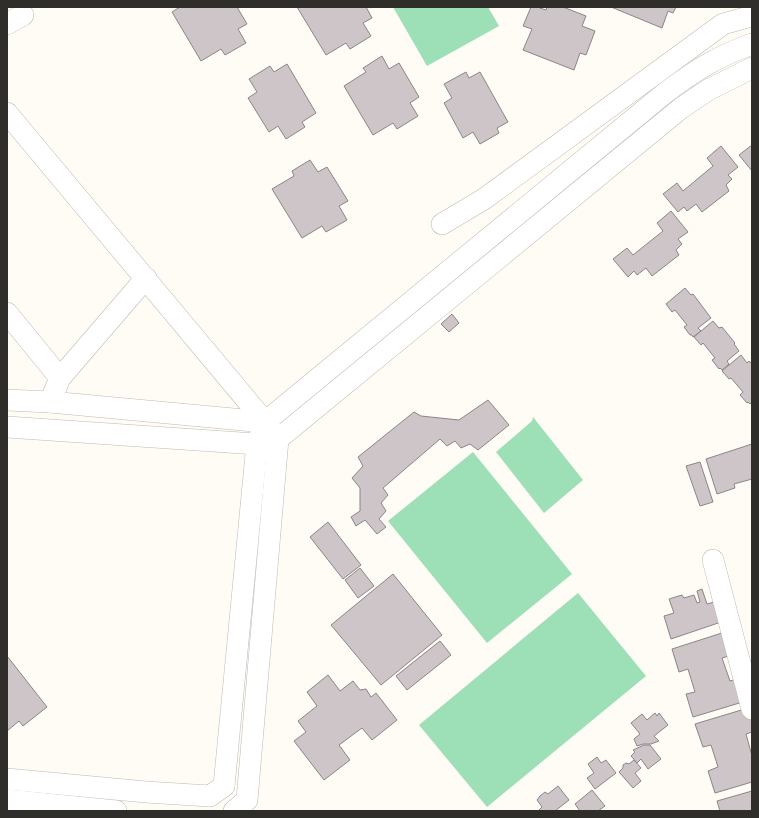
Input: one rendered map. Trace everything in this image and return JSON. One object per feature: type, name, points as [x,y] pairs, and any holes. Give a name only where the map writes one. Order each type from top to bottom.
[{"type":"street","points":[[442,224],[484,199],[723,24],[752,16]]},
{"type":"street","points":[[218,798],[257,444],[266,422],[665,93],[694,72],[711,62],[752,44]]},
{"type":"street","points":[[7,427],[257,444],[278,440],[680,109],[708,90],[752,68]]},
{"type":"street","points":[[7,113],[266,422],[278,440],[245,807],[218,798],[7,779]]},
{"type":"street","points":[[50,402],[60,378],[146,278]]},
{"type":"street","points":[[7,313],[60,378]]},
{"type":"street","points":[[7,400],[50,402],[266,422]]},
{"type":"street","points":[[713,560],[752,709]]},
{"type":"street","points":[[7,800],[116,811]]},
{"type":"green space","points":[[393,7],[488,7],[499,26],[427,66]]},
{"type":"green space","points":[[533,417],[583,480],[544,513],[496,452],[532,421]]},
{"type":"green space","points":[[473,452],[572,574],[487,643],[388,521]]},
{"type":"green space","points":[[578,593],[646,676],[487,807],[419,725]]},
{"type":"building","points":[[180,7],[237,7],[247,24],[238,29],[246,43],[225,55],[221,49],[201,61],[172,12]]},
{"type":"building","points":[[297,7],[366,7],[372,18],[363,23],[371,36],[350,49],[346,43],[326,55]]},
{"type":"building","points":[[531,7],[546,10],[547,7],[563,7],[586,16],[582,26],[595,31],[586,55],[580,53],[574,70],[523,50],[532,29],[523,26]]},
{"type":"building","points":[[611,7],[676,7],[673,13],[668,11],[662,28]]},
{"type":"building","points":[[382,56],[389,69],[399,63],[419,97],[410,103],[418,116],[397,129],[393,123],[373,135],[344,86],[366,72],[363,68]]},
{"type":"building","points":[[287,64],[316,113],[302,122],[305,127],[286,139],[278,126],[269,132],[248,98],[257,92],[249,79],[270,66],[274,72]]},
{"type":"building","points":[[466,72],[469,78],[480,72],[508,122],[497,128],[499,133],[480,144],[473,132],[463,138],[444,103],[452,98],[444,84]]},
{"type":"building","points":[[752,145],[752,171],[739,155]]},
{"type":"building","points":[[721,146],[738,167],[728,175],[732,179],[726,185],[729,191],[702,212],[696,204],[687,211],[684,207],[678,212],[663,194],[677,183],[683,191],[713,166],[707,158]]},
{"type":"building","points":[[310,160],[318,172],[327,167],[348,201],[339,206],[347,220],[326,232],[322,226],[302,238],[272,189],[294,176],[292,171]]},
{"type":"building","points":[[671,211],[688,232],[678,239],[682,244],[676,250],[679,255],[652,276],[646,268],[637,275],[634,271],[628,277],[613,259],[627,248],[633,255],[663,231],[657,223]]},
{"type":"building","points":[[685,288],[691,295],[693,294],[711,318],[698,328],[701,331],[693,337],[684,327],[687,325],[675,310],[672,312],[666,304]]},
{"type":"building","points":[[452,314],[459,323],[449,332],[441,324]]},
{"type":"building","points":[[713,321],[719,328],[722,327],[735,343],[734,344],[739,351],[727,361],[729,364],[722,370],[720,368],[719,369],[712,360],[715,358],[703,343],[701,345],[694,337]]},
{"type":"building","points":[[741,355],[747,363],[749,361],[752,364],[752,402],[750,404],[748,402],[747,403],[740,395],[743,392],[731,378],[729,379],[722,371]]},
{"type":"building","points":[[488,400],[509,425],[478,450],[470,444],[461,448],[455,441],[447,446],[440,439],[383,488],[388,495],[381,503],[386,511],[379,519],[386,527],[377,534],[365,520],[356,526],[351,517],[360,511],[360,488],[352,478],[363,466],[358,457],[414,412],[421,416],[459,420]]},
{"type":"building","points":[[752,444],[752,479],[734,484],[735,488],[717,494],[706,459]]},
{"type":"building","points":[[700,462],[713,502],[700,506],[686,466]]},
{"type":"building","points":[[328,522],[361,565],[343,579],[310,537]]},
{"type":"building","points":[[360,568],[374,586],[358,598],[345,580]]},
{"type":"building","points":[[393,574],[442,635],[381,685],[331,625]]},
{"type":"building","points":[[702,589],[707,604],[718,601],[724,621],[671,639],[664,616],[674,613],[669,599],[682,595],[684,598],[694,595],[697,603],[700,602],[697,591]]},
{"type":"building","points":[[725,632],[732,655],[722,658],[730,681],[739,678],[746,701],[693,717],[686,694],[695,692],[688,669],[679,672],[672,649]]},
{"type":"building","points":[[440,641],[451,655],[407,690],[396,676]]},
{"type":"building","points":[[7,656],[47,707],[23,726],[19,721],[7,731]]},
{"type":"building","points":[[328,675],[340,691],[353,681],[360,690],[366,689],[371,697],[376,693],[397,720],[372,740],[362,728],[339,745],[350,760],[324,780],[294,741],[306,732],[298,721],[317,706],[307,692]]},
{"type":"building","points":[[748,708],[752,721],[752,732],[746,734],[752,756],[752,782],[715,793],[708,771],[718,767],[711,745],[703,747],[695,724]]},
{"type":"building","points":[[655,713],[657,716],[659,713],[668,725],[654,736],[659,741],[637,746],[634,739],[640,734],[631,723],[642,714],[647,720]]},
{"type":"building","points":[[644,745],[650,745],[661,759],[648,769],[641,759],[637,763],[631,756],[635,752],[633,750]]},
{"type":"building","points":[[597,757],[601,763],[606,760],[616,773],[595,789],[587,778],[594,773],[588,764]]},
{"type":"building","points":[[634,760],[641,768],[635,773],[641,781],[633,788],[619,772],[623,768],[623,765],[626,763],[629,764]]},
{"type":"building","points":[[558,786],[569,800],[555,811],[540,811],[539,810],[542,807],[537,800],[545,792],[548,794]]},
{"type":"building","points":[[592,790],[605,806],[598,811],[580,811],[575,804]]},
{"type":"building","points":[[752,791],[752,811],[720,811],[717,801]]}]
